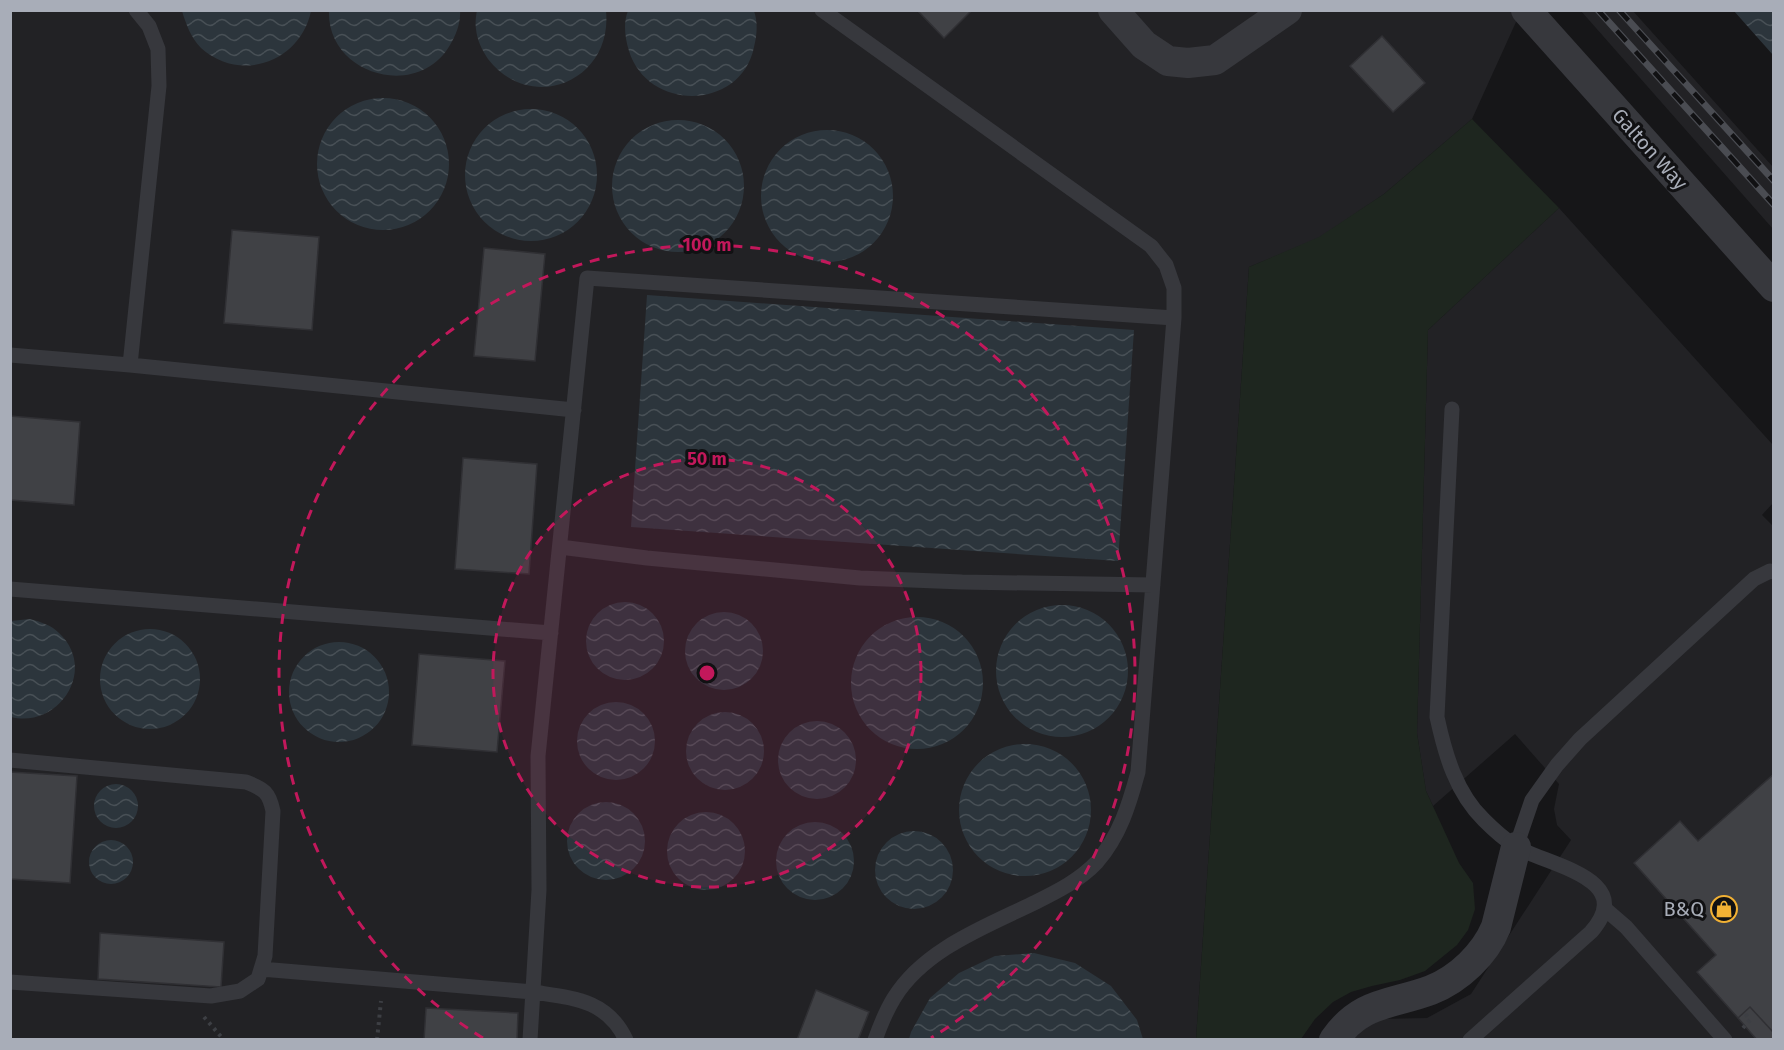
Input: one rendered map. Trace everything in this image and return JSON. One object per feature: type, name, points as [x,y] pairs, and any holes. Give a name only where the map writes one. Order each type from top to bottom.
[{"type":"street","points":[[1113,10],[1144,45],[1168,60],[1188,63],[1215,60],[1287,10]]},
{"type":"street","name":"Galton Way","points":[[1526,10],[1773,287]]},
{"type":"street","points":[[1334,1040],[1361,1012],[1378,1004],[1432,990],[1447,982],[1474,960],[1497,927],[1516,847]]},
{"type":"lane","points":[[130,365],[159,86],[158,49],[149,26],[136,10]]},
{"type":"lane","points":[[822,10],[1151,246],[1166,265],[1174,288],[1174,318],[1138,772],[1129,808],[1115,838],[1095,863],[1068,886],[944,949],[918,969],[895,997],[875,1040]]},
{"type":"lane","points":[[530,1040],[539,890],[538,756],[587,278],[1174,318]]},
{"type":"lane","points":[[10,355],[573,410]]},
{"type":"lane","points":[[1452,410],[1437,717],[1443,745],[1458,786],[1482,819],[1516,847],[1587,877],[1600,893],[1604,908],[1601,918],[1591,932],[1470,1040]]},
{"type":"lane","points":[[560,547],[647,558],[860,578],[1153,585]]},
{"type":"lane","points":[[1516,847],[1532,800],[1557,765],[1580,739],[1754,579],[1773,572]]},
{"type":"lane","points":[[10,589],[551,633]]},
{"type":"lane","points":[[10,760],[246,782],[260,788],[270,797],[273,812],[265,956],[258,979],[240,991],[211,996],[10,982]]},
{"type":"lane","points":[[1604,908],[1626,927],[1725,1040]]},
{"type":"lane","points":[[261,969],[533,992],[574,998],[598,1007],[620,1028],[626,1040]]},
{"type":"path","points":[[377,1040],[383,979]]},
{"type":"shaded area","points":[[10,11],[1521,11],[1472,119],[1384,194],[1319,238],[1249,267],[1196,1039],[11,1039]]},
{"type":"shaded area","points":[[1581,11],[1633,11],[1773,167],[1773,229]]},
{"type":"shaded area","points":[[1472,119],[1559,208],[1428,330],[1417,733],[1426,791],[1459,863],[1473,883],[1475,909],[1468,930],[1457,945],[1425,971],[1400,980],[1351,992],[1333,1002],[1315,1019],[1301,1039],[1196,1039],[1249,267],[1319,237],[1384,194]]},
{"type":"shaded area","points":[[1559,208],[1773,445],[1773,503],[1762,515],[1774,527],[1773,1039],[1351,1040],[1377,1019],[1427,1018],[1471,994],[1571,840],[1557,825],[1554,809],[1559,784],[1515,734],[1433,806],[1426,791],[1417,733],[1428,330]]},
{"type":"water","points":[[182,10],[311,11],[305,28],[295,43],[282,54],[267,62],[251,65],[234,64],[217,59],[201,48],[187,26]]},
{"type":"water","points":[[329,10],[460,10],[460,15],[458,29],[450,45],[435,62],[417,72],[397,76],[376,73],[358,64],[342,51],[332,32]]},
{"type":"water","points":[[477,10],[606,11],[605,35],[597,56],[583,72],[566,82],[546,87],[526,85],[506,76],[488,59],[480,45],[477,33]]},
{"type":"water","points":[[628,11],[754,11],[757,24],[756,38],[746,68],[732,83],[714,92],[694,96],[673,93],[655,85],[639,71],[626,41],[625,20]]},
{"type":"water","points":[[1734,11],[1773,11],[1773,55]]},
{"type":"water","points":[[383,98],[408,103],[420,109],[438,127],[444,139],[449,164],[444,189],[438,201],[420,219],[408,225],[383,230],[358,225],[346,219],[328,201],[322,189],[317,164],[322,139],[328,127],[346,109],[358,103]]},
{"type":"water","points":[[531,109],[556,114],[568,120],[586,138],[592,150],[597,175],[592,200],[586,212],[568,230],[556,236],[531,241],[506,236],[494,230],[476,212],[470,200],[465,175],[470,150],[476,138],[494,120],[506,114]]},
{"type":"water","points":[[678,120],[703,125],[724,140],[739,161],[744,186],[739,211],[724,232],[703,247],[678,252],[653,247],[632,232],[617,211],[612,186],[617,161],[632,140],[653,125]]},
{"type":"water","points":[[827,130],[852,135],[864,141],[882,159],[888,171],[893,196],[888,221],[882,233],[864,251],[852,257],[827,262],[802,257],[790,251],[772,233],[766,221],[761,196],[766,171],[772,159],[790,141],[802,135]]},
{"type":"water","points":[[647,295],[1134,330],[1118,561],[631,527]]},
{"type":"water","points":[[625,602],[640,605],[653,613],[661,626],[664,641],[661,656],[653,669],[640,677],[625,680],[610,677],[597,669],[589,656],[586,641],[589,626],[597,613],[610,605]]},
{"type":"water","points":[[1062,605],[1087,610],[1099,616],[1117,634],[1123,646],[1128,671],[1123,696],[1117,708],[1099,726],[1087,732],[1062,737],[1037,732],[1025,726],[1007,708],[1001,696],[996,671],[1001,646],[1007,634],[1025,616],[1037,610]]},
{"type":"water","points":[[724,612],[739,615],[752,623],[760,636],[763,651],[760,666],[752,679],[739,687],[724,690],[709,687],[696,679],[688,666],[685,651],[688,636],[696,623],[709,615]]},
{"type":"water","points":[[917,617],[942,622],[954,628],[972,646],[978,658],[983,683],[978,708],[972,720],[954,738],[942,744],[917,749],[892,744],[880,738],[862,720],[856,708],[851,683],[856,658],[862,646],[880,628],[892,622]]},
{"type":"water","points":[[30,619],[53,628],[70,647],[75,663],[74,679],[68,693],[58,705],[44,714],[28,718],[11,717],[11,621]]},
{"type":"water","points":[[150,629],[169,633],[185,644],[196,660],[200,679],[196,698],[185,714],[169,725],[150,729],[131,725],[115,714],[104,698],[100,679],[104,660],[115,644],[131,633]]},
{"type":"water","points":[[339,642],[358,646],[374,657],[385,673],[389,692],[385,711],[374,727],[358,738],[339,742],[320,738],[304,727],[293,711],[289,692],[293,673],[304,657],[320,646]]},
{"type":"water","points":[[616,702],[631,705],[644,713],[652,726],[655,741],[652,756],[644,769],[631,777],[616,780],[601,777],[588,769],[580,756],[577,741],[580,726],[588,713],[601,705]]},
{"type":"water","points":[[725,712],[740,715],[753,723],[761,736],[764,751],[761,766],[753,779],[740,787],[725,790],[710,787],[697,779],[689,766],[686,751],[689,736],[697,723],[710,715]]},
{"type":"water","points":[[817,721],[832,724],[845,732],[853,745],[856,760],[853,775],[845,788],[832,796],[817,799],[802,796],[789,788],[781,775],[778,760],[781,745],[789,732],[802,724]]},
{"type":"water","points":[[1025,744],[1050,749],[1062,755],[1080,773],[1086,785],[1091,810],[1086,835],[1080,847],[1062,865],[1050,871],[1025,876],[1000,871],[988,865],[970,847],[964,835],[959,810],[964,785],[970,773],[988,755],[1000,749]]},
{"type":"water","points":[[116,784],[125,785],[132,790],[137,797],[137,815],[132,822],[125,827],[116,828],[107,827],[100,822],[95,815],[94,806],[95,797],[100,790],[107,785]]},
{"type":"water","points":[[606,802],[621,805],[634,813],[642,826],[645,841],[642,856],[634,869],[621,877],[606,880],[591,877],[578,869],[570,856],[567,841],[570,826],[578,813],[591,805]]},
{"type":"water","points":[[706,812],[721,815],[734,823],[742,836],[745,851],[742,866],[734,879],[721,887],[706,890],[691,887],[678,879],[670,866],[667,851],[670,836],[678,823],[691,815]]},
{"type":"water","points":[[815,822],[830,825],[843,833],[851,846],[854,861],[851,876],[843,889],[830,897],[815,900],[800,897],[787,889],[779,876],[776,861],[779,846],[787,833],[800,825]]},
{"type":"water","points":[[914,831],[929,834],[942,842],[950,855],[953,870],[950,885],[942,898],[929,906],[914,909],[899,906],[886,898],[878,885],[875,870],[878,855],[886,842],[899,834]]},
{"type":"water","points":[[111,840],[120,841],[127,846],[132,853],[132,871],[127,878],[120,883],[111,884],[102,883],[95,878],[90,871],[89,862],[90,853],[95,846],[102,841]]},
{"type":"water","points":[[1034,953],[1075,963],[1111,986],[1137,1020],[1143,1039],[909,1039],[930,998],[959,973],[995,956]]},
{"type":"building","points":[[917,10],[972,10],[944,38]]},
{"type":"building","points":[[1382,36],[1425,83],[1393,112],[1350,66]]},
{"type":"building","points":[[232,230],[319,237],[312,330],[224,323]]},
{"type":"building","points":[[484,248],[545,254],[535,361],[474,356]]},
{"type":"building","points":[[10,416],[80,422],[74,505],[10,500]]},
{"type":"building","points":[[463,458],[537,464],[529,574],[455,569]]},
{"type":"building","points":[[419,654],[505,661],[497,752],[412,745]]},
{"type":"building","points":[[10,772],[77,776],[70,883],[10,879]]},
{"type":"building","name":"B&Q","points":[[1774,774],[1774,1033],[1750,1007],[1738,1018],[1697,972],[1716,955],[1634,863],[1680,821],[1698,841]]},
{"type":"building","points":[[100,933],[224,942],[221,987],[98,979]]},
{"type":"building","points":[[816,990],[869,1012],[858,1040],[797,1040]]},
{"type":"building","points":[[1750,1007],[1774,1033],[1774,1040],[1757,1040],[1738,1018]]},
{"type":"building","points":[[426,1008],[518,1013],[517,1040],[424,1040]]},
{"type":"railway","points":[[1598,10],[1774,205]]},
{"type":"railway","points":[[1619,10],[1774,181]]},
{"type":"place","name":"B&Q","points":[[1724,909]]}]
